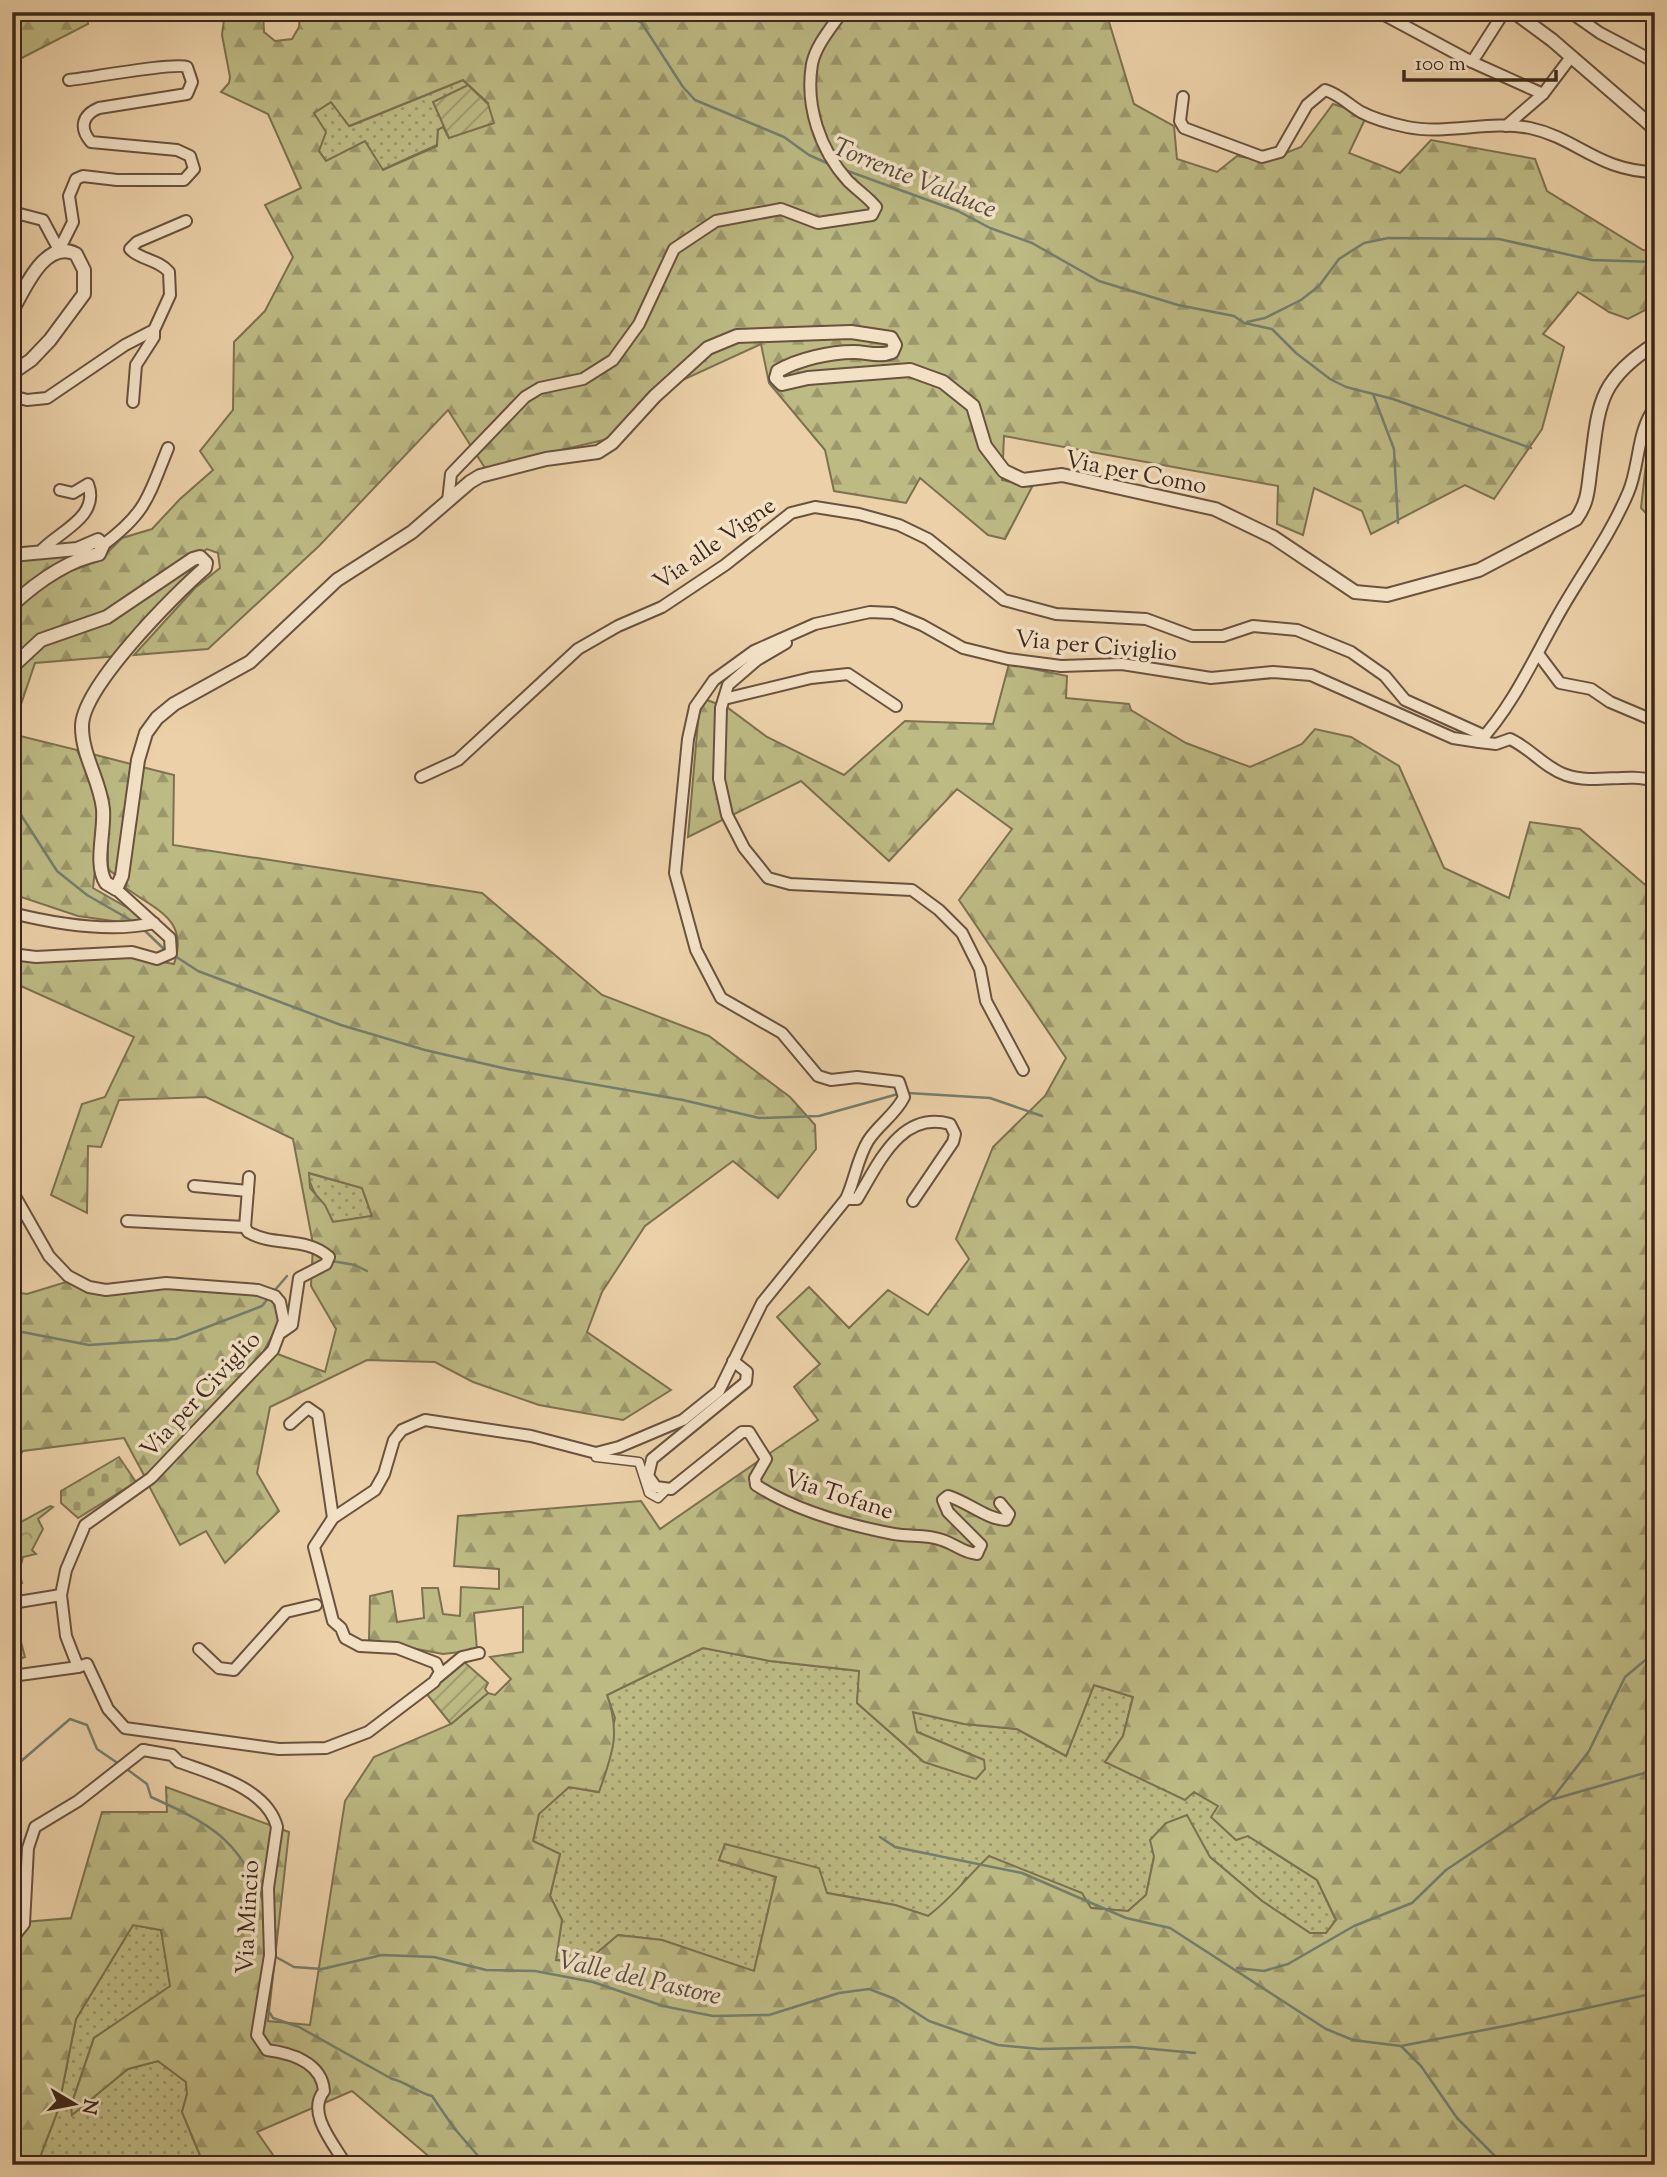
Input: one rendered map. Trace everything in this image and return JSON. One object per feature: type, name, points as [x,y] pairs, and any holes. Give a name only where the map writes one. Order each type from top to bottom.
[{"type":"street","points":[[12,15],[27,12]]},
{"type":"street","points":[[116,888],[122,876],[138,760],[146,733],[157,718],[173,704],[250,662],[329,586],[361,561],[412,532],[448,501],[451,474],[525,397],[540,388],[583,379],[612,360],[639,324],[674,249],[716,221],[781,209],[818,223],[872,215],[876,207],[844,175],[827,152],[814,124],[812,65],[819,46],[842,12]]},
{"type":"street","points":[[1379,12],[1472,62],[1544,94]]},
{"type":"street","points":[[1472,62],[1504,12]]},
{"type":"street","points":[[1514,12],[1655,129]]},
{"type":"street","points":[[1570,12],[1600,33],[1655,62]]},
{"type":"street","points":[[1506,126],[1544,94],[1571,57]]},
{"type":"street","points":[[59,250],[73,222],[69,196],[76,179],[83,176],[169,182],[184,180],[194,169],[192,160],[185,153],[91,142],[83,127],[89,112],[99,108],[187,94],[192,82],[187,67],[177,64],[131,73],[69,80]]},
{"type":"street","points":[[1183,97],[1181,121],[1184,128],[1262,157],[1280,152],[1307,105],[1325,90],[1363,114],[1406,127],[1439,130],[1506,126],[1543,132],[1605,164],[1634,171],[1655,172]]},
{"type":"street","points":[[12,212],[44,220],[59,250]]},
{"type":"street","points":[[133,402],[136,365],[154,337],[154,330],[170,295],[169,272],[159,263],[135,254],[130,249],[137,242],[186,221]]},
{"type":"street","points":[[12,312],[31,278],[54,252],[71,251],[81,261],[86,282],[84,294],[50,340],[31,360],[12,373]]},
{"type":"street","points":[[12,396],[27,400],[47,398],[125,345],[154,330]]},
{"type":"street","name":"Via per Como","points":[[448,501],[480,476],[546,459],[598,452],[612,443],[655,396],[708,348],[737,336],[851,332],[891,338],[895,345],[892,352],[885,355],[851,352],[807,359],[778,371],[776,378],[782,384],[808,378],[910,370],[943,382],[973,406],[985,446],[1004,471],[1023,480],[1062,475],[1151,492],[1215,509],[1273,537],[1341,586],[1355,592],[1387,595],[1479,569],[1576,519],[1586,506],[1599,406],[1611,380],[1630,360],[1655,344]]},
{"type":"street","points":[[1655,407],[1647,417],[1633,482],[1618,518],[1556,619],[1538,655],[1482,739],[1496,744],[1510,739],[1522,744],[1564,775],[1586,779],[1633,776],[1655,781]]},
{"type":"street","points":[[12,605],[67,566],[87,556],[99,554],[103,544],[128,526],[144,508],[168,449]]},
{"type":"street","points":[[40,552],[48,543],[69,532],[86,508],[88,484],[73,493],[60,489]]},
{"type":"street","name":"Via alle Vigne","points":[[421,776],[458,760],[578,649],[618,626],[662,607],[725,565],[791,513],[815,507],[859,514],[899,525],[928,539],[1004,600],[1056,614],[1146,620],[1192,636],[1223,636],[1253,626],[1297,630],[1351,652],[1385,676],[1405,700],[1482,739]]},
{"type":"street","points":[[12,555],[77,549],[98,540],[103,544]]},
{"type":"street","points":[[12,667],[41,640],[107,617],[193,559],[200,557],[206,562],[205,568],[173,598],[106,674],[85,708],[82,728],[85,753],[102,806],[101,870],[106,883],[116,888],[154,923],[170,938],[173,945],[165,958],[157,959],[132,952],[36,957],[12,954]]},
{"type":"street","name":"Via per Civiglio","points":[[846,1199],[855,1180],[860,1155],[870,1137],[904,1093],[891,1079],[857,1077],[831,1080],[818,1076],[782,1033],[721,998],[696,950],[675,873],[688,739],[695,707],[714,680],[754,651],[815,624],[870,612],[892,613],[922,625],[963,648],[1008,659],[1062,666],[1122,664],[1211,678],[1273,672],[1311,675],[1453,738],[1482,739]]},
{"type":"street","points":[[793,633],[790,641],[757,660],[728,685],[724,699],[719,779],[727,815],[744,848],[768,878],[912,890],[939,910],[962,933],[980,969],[986,1001],[1023,1070]]},
{"type":"street","points":[[1538,655],[1560,683],[1591,689],[1610,702],[1655,721]]},
{"type":"street","points":[[724,699],[811,678],[848,674],[896,706]]},
{"type":"street","points":[[12,913],[72,924],[134,928],[154,923]]},
{"type":"street","points":[[438,1677],[439,1667],[431,1660],[397,1648],[352,1643],[333,1621],[323,1604],[314,1547],[333,1518],[375,1490],[384,1474],[394,1440],[402,1430],[425,1420],[531,1436],[596,1453],[619,1447],[683,1420],[719,1391],[762,1303],[846,1199],[858,1199],[892,1142],[906,1130],[923,1122],[950,1124],[955,1134],[953,1142],[912,1201]]},
{"type":"street","points":[[245,1227],[249,1177]]},
{"type":"street","points":[[194,1186],[248,1191]]},
{"type":"street","name":"Via per Civiglio","points":[[12,1191],[49,1256],[58,1268],[78,1282],[107,1290],[166,1283],[258,1290],[269,1293],[280,1302],[283,1313],[282,1332],[263,1362],[151,1478],[90,1519],[75,1550],[61,1595]]},
{"type":"street","points":[[127,1222],[245,1227],[253,1235],[304,1243],[329,1257],[326,1264],[299,1278],[292,1325],[282,1332]]},
{"type":"street","points":[[596,1453],[596,1457],[639,1462],[649,1493],[658,1498],[666,1490],[656,1487],[650,1480],[649,1462],[746,1382],[747,1372],[733,1362]]},
{"type":"street","points":[[290,1423],[308,1408],[318,1415],[333,1518]]},
{"type":"street","name":"Via Tofane","points":[[666,1490],[742,1432],[749,1432],[766,1459],[755,1478],[756,1486],[772,1496],[816,1514],[896,1534],[942,1540],[960,1550],[977,1553],[981,1545],[955,1520],[943,1500],[948,1496],[958,1499],[991,1517],[1006,1520],[1009,1514],[1000,1503]]},
{"type":"street","points":[[12,1603],[61,1595],[66,1636],[78,1667]]},
{"type":"street","points":[[199,1649],[219,1668],[234,1670],[286,1612],[323,1604]]},
{"type":"street","points":[[12,1676],[87,1664],[108,1709],[116,1715],[117,1723],[131,1729],[279,1749],[326,1748],[368,1732],[462,1657],[479,1653]]},
{"type":"street","points":[[12,1939],[24,1924],[28,1848],[35,1827],[78,1801],[143,1750],[131,1729]]},
{"type":"street","name":"Via Mincio","points":[[143,1750],[172,1755],[178,1762],[238,1786],[269,1808],[274,1817],[277,1827],[268,1888],[270,1955],[257,2035],[267,2050],[299,2056],[320,2076],[324,2091],[318,2098],[317,2114],[346,2165]]},
{"type":"green space","points":[[52,12],[87,12],[88,24],[12,63],[12,20],[14,23]]},
{"type":"green space","points":[[225,12],[263,12],[264,32],[275,41],[292,39],[299,27],[300,12],[1106,12],[1134,104],[1174,126],[1177,159],[1217,172],[1237,156],[1265,161],[1301,147],[1333,104],[1367,115],[1349,153],[1400,173],[1431,140],[1535,159],[1547,191],[1643,250],[1655,252],[1655,305],[1628,319],[1609,312],[1578,292],[1543,334],[1564,347],[1542,429],[1494,499],[1465,485],[1371,534],[1362,511],[1314,488],[1303,535],[1277,524],[1278,486],[1004,436],[1002,480],[1032,487],[1005,539],[988,535],[920,478],[906,503],[834,491],[825,450],[769,383],[761,344],[665,388],[612,438],[485,468],[448,410],[319,546],[208,649],[134,655],[195,588],[220,568],[218,553],[207,549],[146,591],[12,661],[13,610],[27,597],[71,571],[99,561],[122,538],[152,529],[213,470],[200,451],[233,410],[234,342],[265,311],[293,257],[265,205],[301,188],[268,114],[221,92],[229,83],[230,77],[222,35]],"holes":[[[463,80],[488,103],[449,138],[443,127],[438,130],[437,146],[383,170],[365,141],[326,161],[319,151],[326,132],[314,113],[331,102],[349,126]]]},
{"type":"green space","points":[[463,80],[488,104],[449,138],[443,127],[438,130],[437,145],[382,170],[326,161],[319,151],[314,113],[331,102],[350,126]]},
{"type":"green space","points":[[468,85],[488,104],[494,123],[449,138],[433,102]]},
{"type":"green space","points":[[1655,432],[1655,523],[1641,508],[1648,446]]},
{"type":"green space","points":[[85,551],[12,601],[12,562]]},
{"type":"green space","points":[[199,563],[201,566],[119,656],[35,663],[12,731],[12,676],[43,646],[112,621]]},
{"type":"green space","points":[[1009,664],[1067,676],[1066,698],[1129,704],[1131,710],[1186,743],[1250,767],[1302,744],[1315,729],[1351,737],[1399,766],[1444,868],[1509,898],[1530,822],[1580,829],[1650,889],[1655,888],[1655,2165],[439,2165],[352,2091],[257,2132],[280,2165],[204,2165],[182,2112],[187,2094],[186,2082],[158,2061],[128,2069],[72,2115],[71,2106],[94,2038],[170,1986],[161,1930],[133,1925],[76,2019],[58,2110],[37,2165],[12,2165],[12,1923],[71,1918],[102,1812],[167,1812],[166,1787],[289,1832],[268,2021],[310,2025],[345,1801],[374,1757],[451,1724],[488,1693],[495,1695],[511,1679],[490,1657],[523,1652],[523,1607],[474,1613],[477,1650],[443,1654],[369,1640],[370,1596],[392,1591],[397,1622],[424,1618],[422,1588],[438,1588],[443,1614],[460,1616],[461,1587],[499,1589],[499,1569],[454,1566],[458,1516],[641,1501],[660,1529],[818,1420],[794,1387],[820,1364],[777,1317],[809,1287],[849,1328],[888,1290],[928,1315],[969,1259],[956,1239],[993,1147],[1045,1096],[1066,1058],[959,900],[1012,829],[957,789],[889,861],[801,781],[688,837],[699,710],[707,700],[728,708],[767,737],[844,775],[905,721],[993,724]],"holes":[[[703,1648],[770,1661],[859,1671],[857,1703],[924,1762],[976,1779],[985,1769],[984,1760],[917,1732],[913,1712],[964,1724],[1017,1729],[1066,1756],[1094,1685],[1133,1697],[1123,1736],[1105,1762],[1185,1800],[1194,1792],[1218,1806],[1211,1817],[1236,1840],[1248,1836],[1317,1880],[1336,1920],[1326,1933],[1310,1933],[1262,1901],[1210,1857],[1187,1815],[1166,1823],[1150,1840],[1154,1857],[1146,1895],[1128,1911],[1091,1908],[1082,1893],[989,1856],[928,1916],[895,1905],[827,1893],[819,1868],[725,1844],[719,1860],[776,1877],[754,1971],[662,1940],[618,1935],[585,1963],[556,1960],[562,1920],[550,1896],[560,1854],[533,1841],[539,1814],[569,1787],[599,1792],[611,1755],[614,1733],[607,1695]]]},
{"type":"green space","points":[[12,734],[77,750],[91,781],[100,822],[93,888],[145,918],[127,923],[78,916],[21,897],[12,883]]},
{"type":"green space","points":[[92,754],[131,764],[117,871],[114,874],[108,869],[107,796]]},
{"type":"green space","points":[[138,766],[174,775],[173,845],[482,893],[602,995],[709,1036],[790,1097],[815,1125],[816,1149],[778,1198],[733,1161],[645,1226],[602,1292],[587,1332],[671,1390],[623,1420],[539,1405],[473,1382],[435,1362],[367,1360],[270,1407],[257,1473],[279,1511],[225,1563],[206,1531],[180,1545],[148,1484],[275,1353],[325,1372],[336,1329],[311,1286],[313,1244],[293,1139],[206,1097],[119,1100],[101,1147],[88,1146],[87,1213],[51,1195],[82,1104],[105,1097],[134,1037],[12,982],[12,958],[135,957],[174,964],[178,949],[174,927],[168,918],[126,888]],"holes":[[[309,1173],[362,1188],[372,1216],[333,1222],[325,1205],[310,1188]]]},
{"type":"green space","points":[[308,1173],[362,1188],[372,1216],[333,1222],[312,1187]]},
{"type":"green space","points":[[66,1282],[95,1292],[107,1293],[168,1287],[267,1295],[276,1303],[279,1323],[259,1360],[145,1477],[124,1438],[23,1451],[12,1466],[12,1292],[27,1294]]},
{"type":"green space","points":[[119,1457],[136,1482],[78,1518],[61,1503],[61,1491]]},
{"type":"green space","points":[[50,1506],[53,1507],[38,1519],[43,1529],[32,1550],[36,1554],[23,1557],[19,1572],[22,1583],[12,1585],[12,1527]]},
{"type":"green space","points":[[12,1608],[25,1657],[12,1661]]},
{"type":"green space","points":[[703,1648],[770,1661],[860,1671],[857,1703],[924,1762],[984,1760],[917,1732],[912,1712],[964,1724],[1017,1729],[1066,1756],[1094,1685],[1133,1697],[1123,1736],[1105,1762],[1194,1792],[1218,1806],[1248,1836],[1317,1880],[1336,1920],[1326,1933],[1310,1933],[1262,1901],[1210,1857],[1154,1857],[1146,1895],[1128,1911],[1091,1908],[966,1878],[953,1898],[928,1916],[895,1905],[827,1893],[726,1845],[719,1860],[776,1877],[754,1972],[662,1940],[618,1935],[585,1963],[555,1960],[562,1920],[550,1896],[560,1854],[533,1841],[539,1813],[569,1787],[598,1792],[615,1718],[607,1695]]},
{"type":"green space","points":[[463,1661],[488,1683],[485,1689],[488,1693],[451,1724],[426,1693]]},
{"type":"green space","points":[[133,1925],[161,1930],[171,1987],[94,2038],[71,2105],[72,2114],[128,2069],[158,2061],[186,2082],[187,2094],[182,2112],[204,2165],[37,2165],[58,2110],[76,2019]]},
{"type":"waterway","name":"Torrente Valduce","points":[[609,12],[641,22],[683,87],[695,100],[784,137],[809,155],[829,164]]},
{"type":"waterway","name":"Torrente Valduce","points":[[845,170],[958,211],[990,228],[1032,243],[1099,281],[1178,305],[1234,316],[1244,323],[1272,329],[1296,353],[1330,379],[1346,387],[1393,399],[1531,448]]},
{"type":"waterway","points":[[1247,322],[1265,318],[1301,300],[1319,286],[1339,259],[1364,243],[1388,238],[1499,239],[1592,260],[1655,262]]},
{"type":"waterway","points":[[1373,394],[1394,449],[1398,523]]},
{"type":"waterway","points":[[12,801],[57,871],[87,895],[134,922]]},
{"type":"waterway","points":[[142,928],[165,950]]},
{"type":"waterway","points":[[175,956],[198,971],[341,1025],[425,1050],[507,1069],[683,1100],[759,1118],[819,1116],[898,1094]]},
{"type":"waterway","points":[[908,1093],[990,1098],[1042,1116]]},
{"type":"waterway","points":[[332,1261],[355,1265],[367,1271]]},
{"type":"waterway","points":[[275,1290],[287,1276]]},
{"type":"waterway","points":[[12,1330],[89,1345],[176,1339],[262,1306],[269,1297]]},
{"type":"waterway","points":[[1237,1968],[1264,1971],[1288,1964],[1354,1926],[1412,1903],[1446,1870],[1552,1799],[1589,1751],[1625,1677],[1655,1652]]},
{"type":"waterway","points":[[12,1769],[70,1719],[87,1725],[97,1749],[119,1764]]},
{"type":"waterway","points":[[124,1767],[147,1784],[151,1797],[191,1816],[221,1836],[245,1864],[264,1903]]},
{"type":"waterway","points":[[1554,1799],[1655,1770]]},
{"type":"waterway","points":[[880,1837],[895,1847],[1022,1873],[1126,1918],[1170,1928],[1326,2029],[1353,2040],[1401,2046],[1655,1993]]},
{"type":"waterway","name":"Valle del Pastore","points":[[276,1957],[294,1967],[322,1969],[382,1955],[434,1957],[486,1970],[535,1971],[593,1982],[663,2006],[713,2016],[769,2015],[839,1993],[869,1989],[895,1999],[929,2021],[998,2045],[1040,2049],[1132,2047],[1195,2053]]},
{"type":"waterway","points":[[266,2007],[273,2018],[299,2027],[392,2079],[432,2096],[454,2128],[486,2165]]},
{"type":"waterway","points":[[1401,2046],[1421,2066],[1457,2118],[1504,2165]]}]
